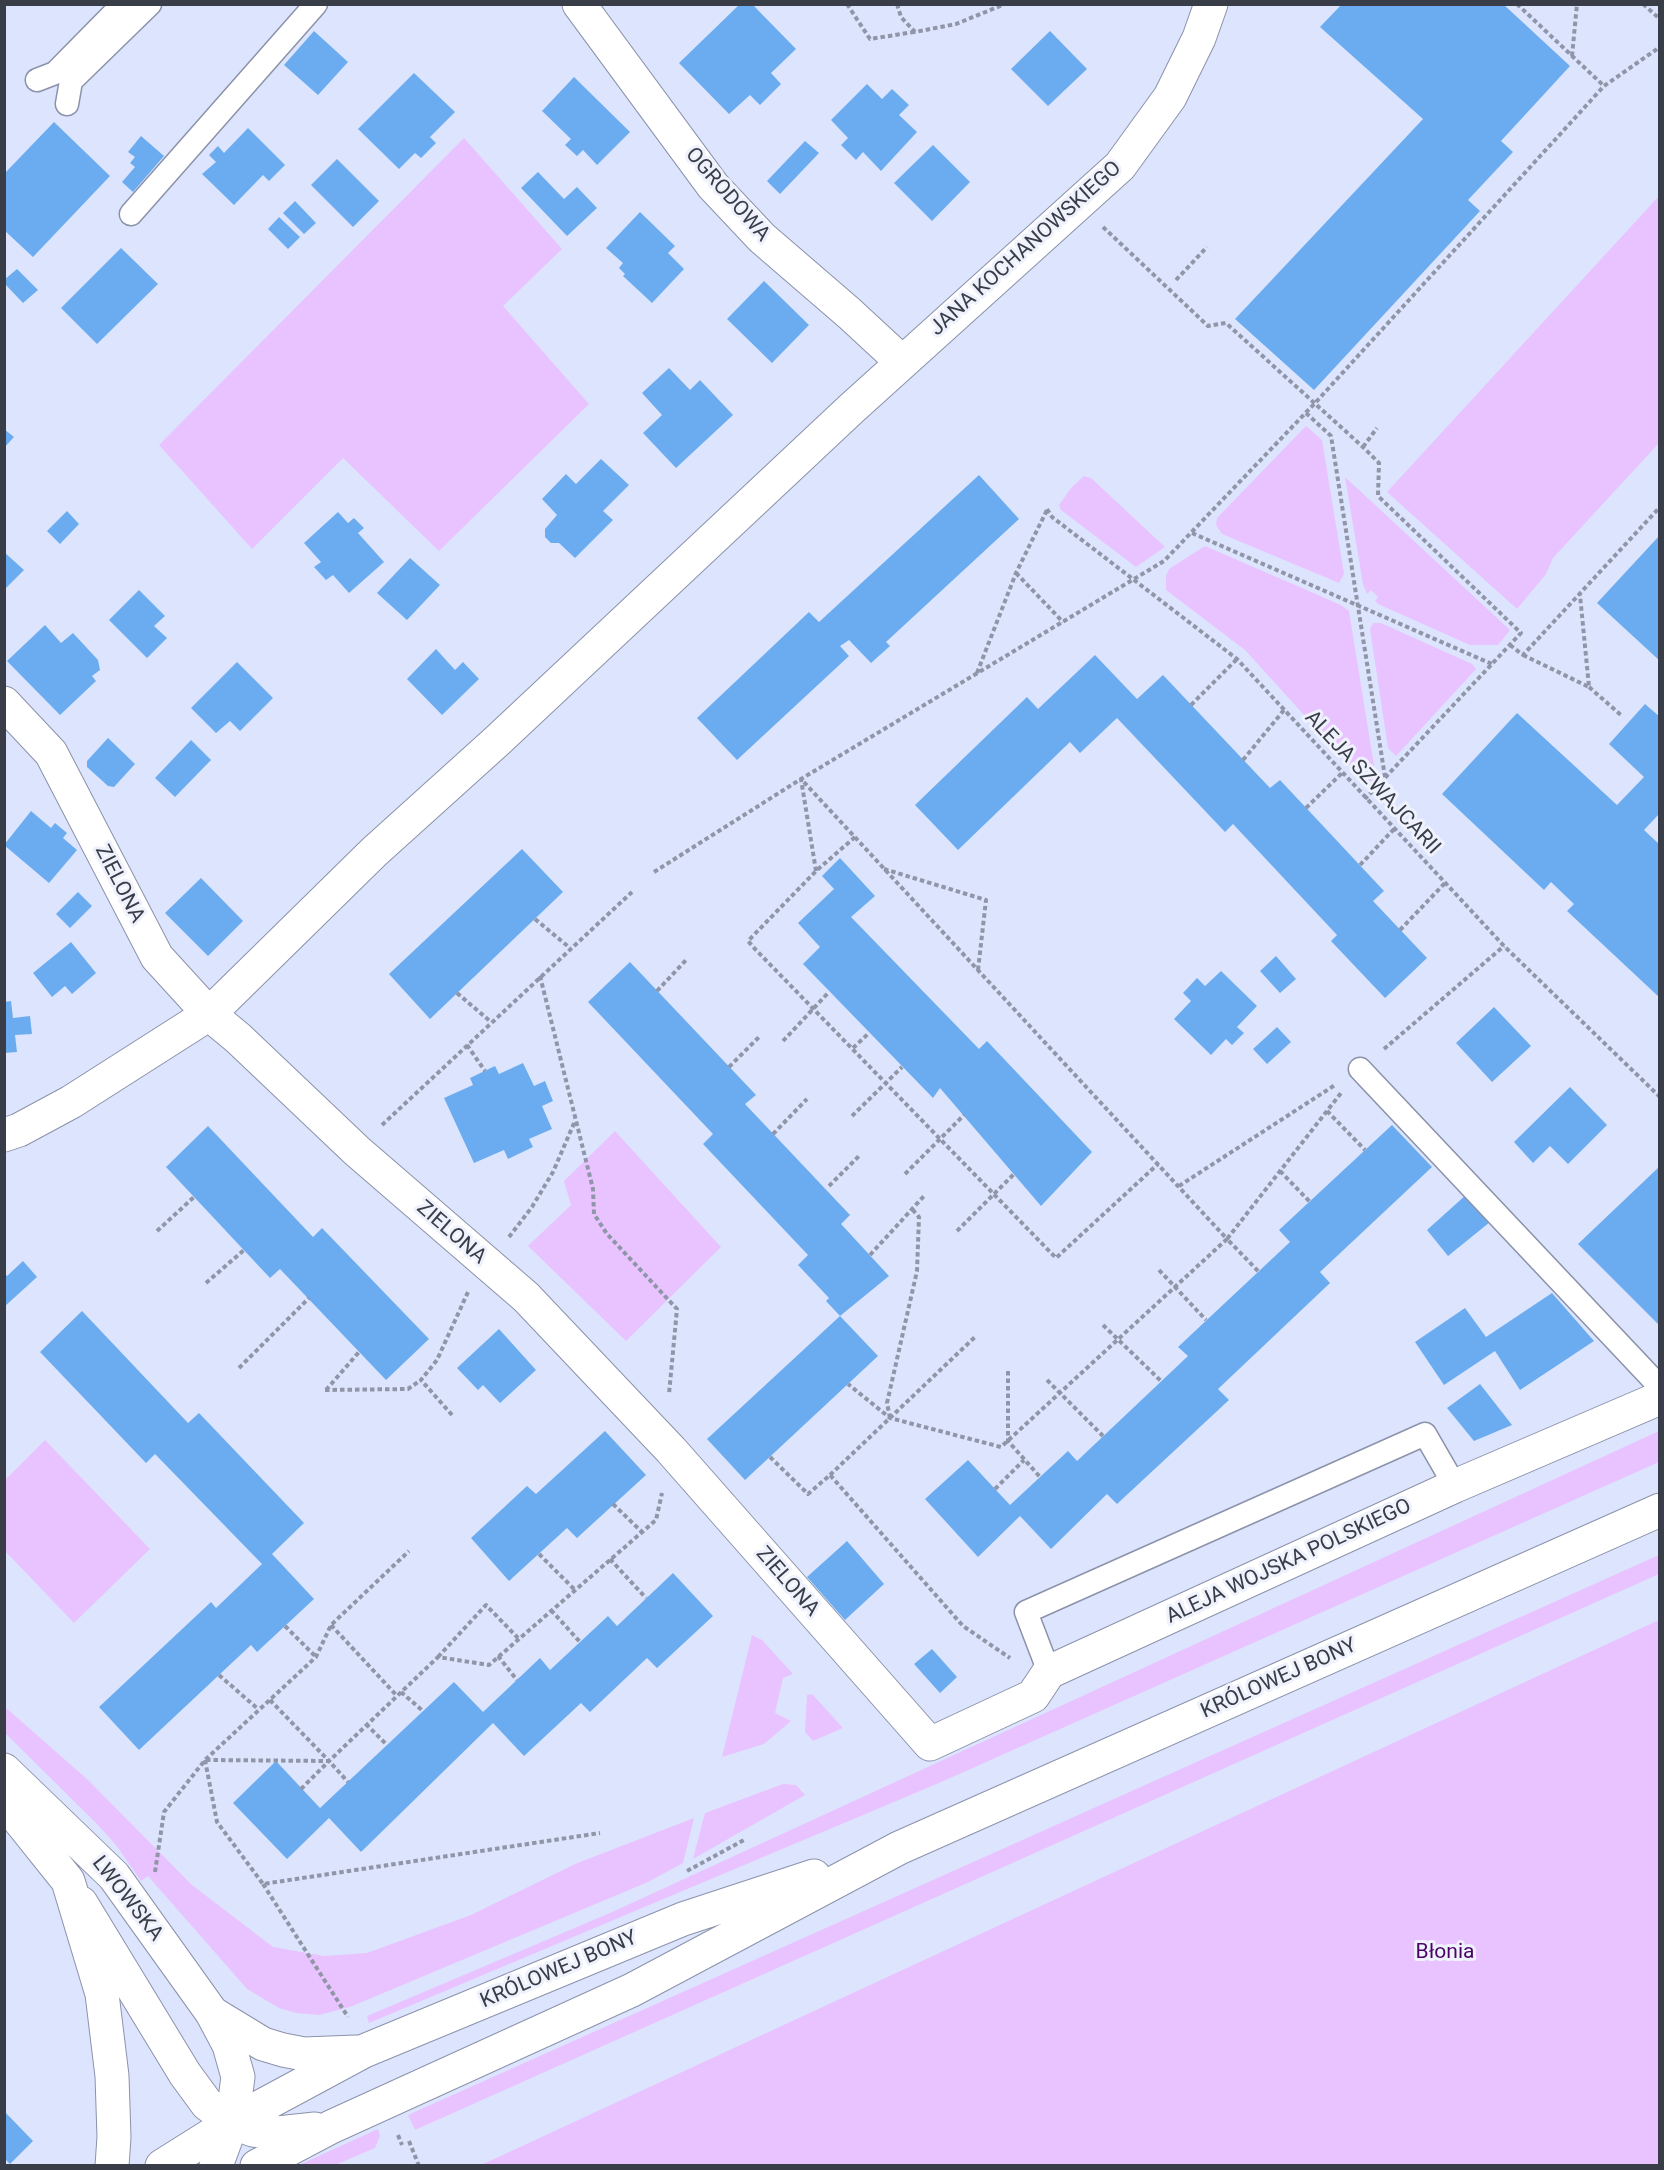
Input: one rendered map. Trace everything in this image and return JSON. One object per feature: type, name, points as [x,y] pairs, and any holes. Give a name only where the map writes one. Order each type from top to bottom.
[{"type":"street","name":"OGRODOWA","points":[[579,4],[713,186],[762,238],[902,362]]},
{"type":"street","name":"JANA KOCHANOWSKIEGO","points":[[4,1135],[19,1130],[71,1102],[200,1003],[374,852],[902,362],[1120,166],[1170,97],[1199,38],[1211,4]]},
{"type":"street","name":"ZIELONA","points":[[4,703],[51,753],[157,957],[200,1003],[357,1151],[526,1298],[671,1450],[930,1744],[1033,1696],[1049,1672]]},
{"type":"street","name":"ALEJA WOJSKA POLSKIEGO","points":[[1049,1672],[1455,1486],[1659,1398]]},
{"type":"street","name":"KRÓLOWEJ BONY","points":[[331,2127],[632,1990],[899,1848],[1659,1510]]},
{"type":"street","name":"LWOWSKA","points":[[4,1770],[114,1876],[212,2013],[229,2045],[238,2077],[232,2122],[216,2166]]},
{"type":"street","name":"LWOWSKA","points":[[4,1801],[68,1881],[185,2074],[207,2104],[232,2122],[253,2130],[278,2133],[331,2127]]},
{"type":"street","name":"KRÓLOWEJ BONY","points":[[162,2166],[232,2122],[364,2051],[683,1919],[899,1848]]},
{"type":"street","name":"LWOWSKA","points":[[68,1881],[102,1994],[108,2034],[114,2137],[112,2166]]},
{"type":"street","name":"LWOWSKA","points":[[212,2013],[263,2044],[283,2050],[333,2054],[364,2051]]},
{"type":"street","points":[[257,2166],[331,2127]]},
{"type":"lane","points":[[37,80],[55,73],[123,4]]},
{"type":"lane","points":[[67,104],[71,81],[150,4]]},
{"type":"lane","points":[[131,214],[316,4]]},
{"type":"lane","points":[[1360,1069],[1659,1387]]},
{"type":"lane","points":[[1049,1672],[1026,1612],[1425,1434],[1455,1486]]},
{"type":"path","points":[[847,4],[870,39],[956,24],[1005,4]]},
{"type":"path","points":[[897,4],[901,17],[915,32]]},
{"type":"path","points":[[1517,4],[1604,86]]},
{"type":"path","points":[[1572,56],[1577,4]]},
{"type":"path","points":[[1643,4],[1659,20]]},
{"type":"path","points":[[654,872],[801,779],[1164,561],[1316,402],[1604,86],[1659,47]]},
{"type":"path","points":[[1098,223],[1208,326],[1226,322],[1363,447],[1379,463],[1378,496],[1521,633],[1365,799]]},
{"type":"path","points":[[1176,280],[1207,247]]},
{"type":"path","points":[[1305,413],[1331,436],[1385,777]]},
{"type":"path","points":[[1363,447],[1377,428]]},
{"type":"path","points":[[1523,655],[1659,507]]},
{"type":"path","name":"ALEJA SZWAJCARII","points":[[1016,573],[1047,509],[1052,517],[1238,659],[1365,799],[1504,945],[1659,1097]]},
{"type":"path","points":[[1192,533],[1357,603],[1492,664]]},
{"type":"path","points":[[977,673],[1016,573],[1063,622]]},
{"type":"path","points":[[1580,594],[1589,687]]},
{"type":"path","points":[[1510,645],[1523,655],[1589,687],[1622,716]]},
{"type":"path","points":[[1191,705],[1238,659]]},
{"type":"path","points":[[1242,760],[1284,710]]},
{"type":"path","points":[[1306,808],[1342,773]]},
{"type":"path","points":[[801,779],[1258,1271]]},
{"type":"path","points":[[801,779],[816,871]]},
{"type":"path","points":[[1360,865],[1394,829]]},
{"type":"path","points":[[855,837],[816,871],[748,941],[941,1137],[1056,1258],[1158,1164]]},
{"type":"path","points":[[884,868],[986,900],[978,970]]},
{"type":"path","points":[[1400,930],[1445,883]]},
{"type":"path","points":[[357,1151],[540,976],[632,892]]},
{"type":"path","points":[[535,919],[570,948]]},
{"type":"path","points":[[657,991],[686,960]]},
{"type":"path","points":[[540,976],[593,1189],[594,1214],[607,1234],[677,1309],[669,1395]]},
{"type":"path","points":[[783,1041],[829,992]]},
{"type":"path","points":[[457,993],[491,1023]]},
{"type":"path","points":[[853,1048],[869,1033]]},
{"type":"path","points":[[729,1067],[759,1038]]},
{"type":"path","points":[[467,1045],[485,1071]]},
{"type":"path","points":[[852,1116],[902,1067]]},
{"type":"path","points":[[848,1384],[890,1418],[1001,1447],[1227,1239],[1360,1069]]},
{"type":"path","points":[[773,1134],[807,1099]]},
{"type":"path","points":[[1327,1111],[1365,1150]]},
{"type":"path","points":[[905,1174],[964,1115]]},
{"type":"path","points":[[501,1246],[532,1207],[548,1181],[575,1121]]},
{"type":"path","points":[[829,1186],[860,1155]]},
{"type":"path","points":[[1280,1171],[1310,1202]]},
{"type":"path","points":[[957,1231],[1014,1174]]},
{"type":"path","points":[[870,1255],[924,1196]]},
{"type":"path","points":[[157,1231],[194,1197]]},
{"type":"path","points":[[890,1418],[887,1403],[917,1271],[919,1217],[912,1209]]},
{"type":"path","points":[[206,1283],[244,1250]]},
{"type":"path","points":[[1159,1270],[1206,1320]]},
{"type":"path","points":[[359,1352],[325,1390],[408,1389],[421,1380],[437,1360],[471,1284]]},
{"type":"path","points":[[239,1368],[309,1299]]},
{"type":"path","points":[[1103,1325],[1161,1381]]},
{"type":"path","points":[[770,1457],[808,1494],[976,1336]]},
{"type":"path","points":[[1008,1371],[1008,1441],[1040,1477]]},
{"type":"path","points":[[421,1380],[452,1415]]},
{"type":"path","points":[[1047,1380],[1103,1436]]},
{"type":"path","points":[[995,1489],[1024,1460]]},
{"type":"path","points":[[830,1475],[963,1626],[1017,1662]]},
{"type":"path","points":[[438,1657],[489,1665],[656,1520],[663,1485]]},
{"type":"path","points":[[614,1504],[642,1532]]},
{"type":"path","points":[[154,1876],[164,1812],[205,1760],[316,1657],[332,1624],[409,1551]]},
{"type":"path","points":[[539,1554],[575,1590]]},
{"type":"path","points":[[610,1559],[646,1598]]},
{"type":"path","points":[[302,1789],[366,1724],[438,1657],[486,1605],[519,1638]]},
{"type":"path","points":[[551,1610],[580,1642]]},
{"type":"path","points":[[332,1624],[397,1696]]},
{"type":"path","points":[[285,1626],[316,1657]]},
{"type":"path","points":[[498,1656],[517,1680]]},
{"type":"path","points":[[219,1675],[258,1709]]},
{"type":"path","points":[[401,1692],[423,1711]]},
{"type":"path","points":[[270,1700],[348,1782]]},
{"type":"path","points":[[366,1724],[387,1745]]},
{"type":"path","points":[[205,1760],[329,1761]]},
{"type":"path","points":[[205,1760],[217,1822],[263,1884],[349,2018]]},
{"type":"path","points":[[263,1884],[600,1833]]},
{"type":"path","points":[[687,1870],[744,1840]]},
{"type":"path","points":[[409,2142],[418,2166]]},
{"type":"green space","points":[[464,138],[562,249],[503,306],[589,404],[439,551],[343,458],[252,549],[159,445]]},
{"type":"green space","points":[[1659,196],[1659,443],[1553,558],[1546,574],[1517,609],[1387,492]]},
{"type":"green space","points":[[1306,426],[1322,440],[1344,574],[1339,583],[1222,534],[1216,525],[1217,518]]},
{"type":"green space","points":[[1084,476],[1091,478],[1165,547],[1136,567],[1061,510],[1059,505],[1071,488]]},
{"type":"green space","points":[[1345,477],[1510,630],[1498,645],[1470,645],[1378,604],[1375,601],[1378,597],[1371,590],[1367,594],[1363,584]]},
{"type":"green space","points":[[1205,546],[1341,605],[1349,611],[1376,778],[1374,781],[1364,781],[1245,650],[1166,590],[1166,576],[1169,569]]},
{"type":"green space","points":[[1373,623],[1381,623],[1472,664],[1476,669],[1396,756],[1388,748],[1370,629]]},
{"type":"green space","points":[[615,1131],[721,1247],[626,1341],[528,1246],[571,1205],[564,1181]]},
{"type":"green space","points":[[1659,1431],[1659,1462],[939,1783],[369,2023],[367,2016],[610,1913]]},
{"type":"green space","points":[[45,1440],[150,1549],[74,1623],[5,1551],[5,1480]]},
{"type":"green space","points":[[1659,1555],[1659,1574],[415,2130],[408,2115]]},
{"type":"green space","name":"Błonia","points":[[1659,1620],[1659,2165],[481,2165]]},
{"type":"green space","points":[[752,1635],[762,1640],[793,1674],[783,1678],[775,1713],[791,1721],[764,1744],[722,1757]]},
{"type":"green space","points":[[812,1694],[843,1728],[813,1741],[805,1732],[807,1695]]},
{"type":"green space","points":[[5,1707],[87,1779],[192,1885],[273,1947],[324,1956],[367,1953],[471,1915],[575,1864],[694,1818],[683,1863],[648,1882],[350,2007],[319,2015],[296,2013],[279,2008],[247,1989],[148,1876],[141,1881],[116,1845],[97,1824],[5,1733]]},
{"type":"green space","points":[[783,1784],[796,1785],[805,1795],[693,1859],[705,1813]]},
{"type":"green space","points":[[378,2129],[380,2136],[375,2148],[335,2165],[299,2165]]},
{"type":"building","points":[[740,4],[752,4],[796,49],[771,73],[781,84],[760,105],[750,95],[729,114],[679,63]]},
{"type":"building","points":[[1342,4],[1503,4],[1570,66],[1501,141],[1513,152],[1468,200],[1480,211],[1314,390],[1235,319],[1423,119],[1320,27]]},
{"type":"building","points":[[314,31],[348,62],[318,95],[284,65]]},
{"type":"building","points":[[1050,31],[1087,69],[1048,106],[1011,69]]},
{"type":"building","points":[[414,73],[455,112],[430,137],[436,143],[421,158],[415,153],[399,169],[358,129]]},
{"type":"building","points":[[574,77],[630,132],[597,165],[583,150],[577,156],[565,145],[571,139],[542,111]]},
{"type":"building","points":[[867,84],[882,99],[892,89],[909,105],[899,115],[917,132],[881,171],[863,152],[856,160],[841,145],[848,138],[831,120]]},
{"type":"building","points":[[54,122],[110,176],[33,257],[4,230],[4,174]]},
{"type":"building","points":[[248,128],[285,165],[269,181],[263,175],[234,205],[202,174],[216,162],[209,155],[218,146],[224,153]]},
{"type":"building","points":[[141,136],[164,156],[133,192],[122,182],[135,167],[130,163],[135,157],[128,152]]},
{"type":"building","points":[[805,141],[819,153],[780,194],[767,181]]},
{"type":"building","points":[[933,145],[970,182],[932,221],[894,183]]},
{"type":"building","points":[[337,159],[379,201],[353,227],[311,185]]},
{"type":"building","points":[[538,172],[564,199],[577,187],[597,208],[567,236],[521,188]]},
{"type":"building","points":[[295,201],[316,223],[304,234],[283,213]]},
{"type":"building","points":[[640,212],[675,246],[668,253],[684,269],[652,303],[623,276],[625,274],[619,268],[623,263],[606,248]]},
{"type":"building","points":[[279,217],[300,237],[288,249],[268,229]]},
{"type":"building","points":[[121,248],[158,284],[97,344],[61,308]]},
{"type":"building","points":[[17,269],[38,290],[23,303],[4,283],[4,280]]},
{"type":"building","points":[[764,281],[809,325],[772,363],[727,319]]},
{"type":"building","points":[[669,368],[690,390],[700,380],[733,415],[676,468],[643,433],[662,415],[642,393]]},
{"type":"building","points":[[4,429],[14,437],[4,448]]},
{"type":"building","points":[[601,459],[629,485],[603,511],[613,520],[575,558],[559,543],[551,543],[545,537],[545,529],[557,515],[542,499],[566,474],[576,484]]},
{"type":"building","points":[[979,475],[1019,519],[886,642],[890,646],[871,663],[849,640],[840,646],[849,656],[737,760],[697,718],[809,612],[819,622]]},
{"type":"building","points":[[67,511],[79,524],[60,544],[47,531]]},
{"type":"building","points":[[338,512],[348,523],[354,518],[364,528],[358,533],[384,562],[349,593],[333,575],[326,580],[314,567],[321,562],[304,543]]},
{"type":"building","points":[[1660,535],[1660,661],[1597,603]]},
{"type":"building","points":[[4,552],[24,570],[4,590]]},
{"type":"building","points":[[410,558],[440,585],[407,620],[377,593]]},
{"type":"building","points":[[139,590],[165,616],[154,626],[167,638],[147,658],[109,620]]},
{"type":"building","points":[[45,625],[61,643],[73,633],[98,660],[100,670],[92,676],[96,681],[60,715],[7,661]]},
{"type":"building","points":[[436,649],[455,670],[463,662],[479,679],[442,715],[407,679]]},
{"type":"building","points":[[1095,655],[1137,699],[1163,675],[1270,788],[1280,780],[1384,891],[1373,901],[1427,958],[1385,998],[1331,941],[1337,935],[1233,824],[1225,832],[1117,718],[1080,753],[1070,742],[958,850],[915,805],[1027,697],[1038,709]]},
{"type":"building","points":[[237,662],[273,698],[240,731],[230,721],[216,733],[191,708]]},
{"type":"building","points":[[1645,704],[1660,717],[1660,813],[1644,830],[1660,845],[1660,998],[1567,911],[1574,904],[1551,882],[1544,890],[1442,794],[1517,713],[1617,805],[1644,777],[1609,744]]},
{"type":"building","points":[[108,738],[135,764],[114,787],[108,786],[87,767],[87,761]]},
{"type":"building","points":[[191,740],[211,760],[175,797],[155,778]]},
{"type":"building","points":[[31,811],[51,828],[55,823],[67,833],[63,838],[77,850],[49,883],[4,845]]},
{"type":"building","points":[[522,849],[563,892],[430,1019],[389,974]]},
{"type":"building","points":[[840,858],[875,896],[851,917],[979,1049],[987,1041],[1092,1152],[1041,1206],[940,1088],[933,1098],[803,964],[820,947],[798,923],[834,889],[822,876]]},
{"type":"building","points":[[201,878],[243,921],[208,956],[165,913]]},
{"type":"building","points":[[78,892],[92,906],[70,928],[56,914]]},
{"type":"building","points":[[71,942],[96,973],[72,994],[65,986],[52,997],[33,973]]},
{"type":"building","points":[[1276,956],[1296,979],[1280,993],[1260,971]]},
{"type":"building","points":[[630,962],[756,1095],[745,1104],[850,1215],[841,1224],[889,1276],[840,1316],[826,1301],[829,1298],[798,1265],[808,1255],[703,1144],[713,1134],[588,1002]]},
{"type":"building","points":[[1221,971],[1257,1006],[1237,1027],[1244,1033],[1232,1045],[1226,1039],[1211,1055],[1174,1019],[1191,1001],[1183,993],[1197,978],[1205,986]]},
{"type":"building","points":[[11,1001],[13,1018],[30,1016],[32,1034],[15,1035],[17,1052],[4,1053],[4,1002]]},
{"type":"building","points":[[1494,1007],[1531,1046],[1492,1082],[1456,1043]]},
{"type":"building","points":[[1277,1027],[1291,1042],[1267,1064],[1253,1049]]},
{"type":"building","points":[[523,1063],[534,1086],[545,1081],[553,1101],[542,1106],[552,1129],[529,1139],[533,1147],[508,1159],[504,1150],[474,1163],[444,1098],[473,1085],[470,1078],[495,1066],[499,1074]]},
{"type":"building","points":[[1570,1087],[1607,1125],[1568,1164],[1550,1146],[1533,1163],[1514,1142]]},
{"type":"building","points":[[1392,1125],[1432,1167],[1320,1272],[1330,1283],[1218,1389],[1229,1400],[1117,1504],[1107,1494],[1051,1549],[1020,1516],[978,1557],[925,1499],[968,1460],[1010,1505],[1068,1451],[1077,1461],[1188,1356],[1178,1347],[1290,1242],[1279,1230]]},
{"type":"building","points":[[208,1126],[313,1237],[322,1228],[429,1339],[386,1380],[280,1269],[270,1278],[166,1167]]},
{"type":"building","points":[[1660,1166],[1660,1326],[1578,1244]]},
{"type":"building","points":[[1467,1194],[1490,1222],[1448,1256],[1427,1230]]},
{"type":"building","points":[[23,1261],[37,1277],[4,1307],[4,1273],[7,1276]]},
{"type":"building","points":[[1552,1293],[1594,1341],[1520,1390],[1495,1351],[1444,1385],[1415,1342],[1465,1308],[1486,1337]]},
{"type":"building","points":[[82,1311],[188,1423],[199,1413],[304,1523],[272,1554],[314,1599],[257,1652],[251,1645],[139,1750],[99,1707],[211,1602],[216,1608],[262,1564],[155,1454],[146,1463],[40,1352]]},
{"type":"building","points":[[840,1316],[878,1356],[745,1480],[707,1439]]},
{"type":"building","points":[[499,1329],[536,1370],[500,1403],[483,1385],[478,1390],[457,1368]]},
{"type":"building","points":[[1480,1384],[1512,1425],[1474,1441],[1447,1408]]},
{"type":"building","points":[[605,1431],[646,1475],[577,1538],[567,1528],[509,1581],[471,1538],[527,1486],[536,1494]]},
{"type":"building","points":[[847,1541],[884,1584],[845,1620],[807,1577]]},
{"type":"building","points":[[673,1573],[713,1616],[657,1668],[647,1658],[590,1712],[581,1703],[524,1756],[493,1723],[361,1852],[329,1818],[287,1859],[233,1803],[276,1761],[320,1808],[454,1682],[483,1712],[540,1658],[550,1670],[608,1616],[617,1626]]},
{"type":"building","points":[[932,1649],[957,1677],[940,1693],[914,1664]]},
{"type":"building","points":[[4,2111],[33,2141],[10,2164],[4,2158]]}]
